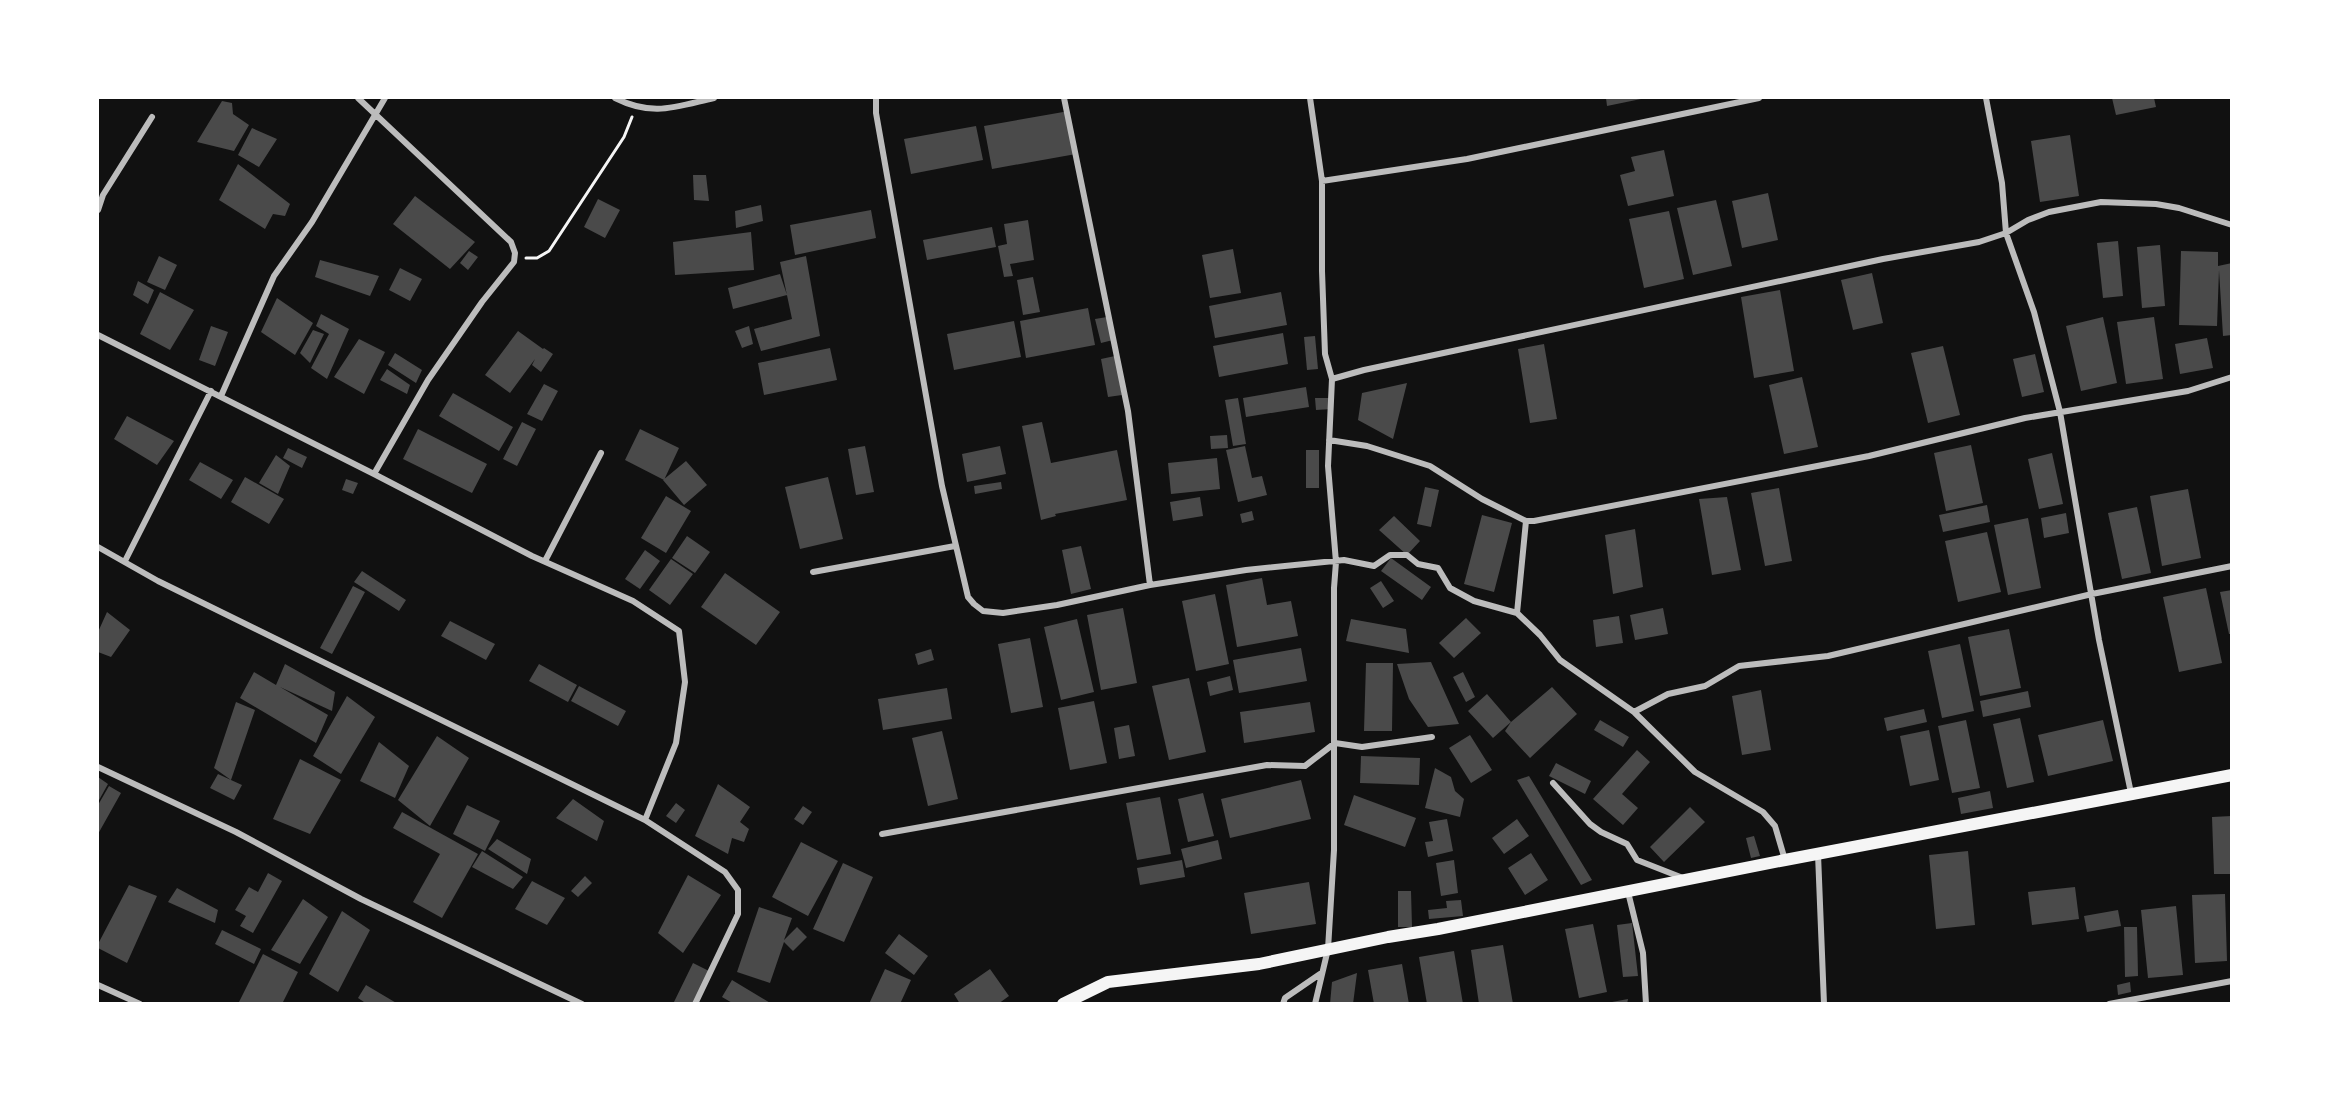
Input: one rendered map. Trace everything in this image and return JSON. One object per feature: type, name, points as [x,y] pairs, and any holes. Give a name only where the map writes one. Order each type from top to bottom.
[{"type":"main road","points":[[1063,1004],[1108,982],[1259,964],[2232,775]]},
{"type":"street","points":[[358,98],[511,242],[515,253],[510,269],[482,302],[428,380],[374,474]]},
{"type":"street","points":[[220,396],[274,276],[312,222],[385,98]]},
{"type":"street","points":[[615,98],[636,107],[654,111],[714,98]]},
{"type":"street","points":[[876,98],[876,113],[942,486],[968,597],[983,611],[1003,613],[1057,605],[1150,585],[1246,570],[1344,560],[1374,566],[1390,555],[1407,555],[1418,564],[1438,568],[1450,588],[1474,601],[1517,613],[1540,635],[1560,660],[1634,712],[1695,772],[1763,812],[1775,826],[1785,860]]},
{"type":"street","points":[[1064,98],[1128,411],[1150,585]]},
{"type":"street","points":[[1310,98],[1322,181],[1325,354],[1332,380],[1328,466],[1336,562],[1334,588],[1334,850],[1328,949],[1320,974],[1315,1004]]},
{"type":"street","points":[[1322,181],[1467,159],[1759,98]]},
{"type":"street","points":[[1986,98],[2002,183],[2007,233],[2034,312],[2060,412],[2092,594],[2131,793]]},
{"type":"street","points":[[98,210],[103,195],[152,117]]},
{"type":"street","points":[[1332,380],[1364,370],[1641,310],[1730,294],[1883,259],[1979,242],[2007,233],[2028,220],[2049,212],[2101,202],[2156,204],[2179,208],[2232,225]]},
{"type":"street","points":[[98,335],[545,561],[633,601],[679,631],[685,682],[676,743],[645,820]]},
{"type":"street","points":[[1329,440],[1366,446],[1430,466],[1448,475],[1482,499],[1526,521],[1547,519],[1869,456],[1977,429],[2060,412],[2188,391],[2232,377]]},
{"type":"street","points":[[125,561],[211,391]]},
{"type":"street","points":[[545,561],[601,453]]},
{"type":"street","points":[[1517,613],[1526,521]]},
{"type":"street","points":[[813,572],[955,546]]},
{"type":"street","points":[[98,547],[189,596],[645,820],[725,872],[738,890],[738,914],[695,1004]]},
{"type":"street","points":[[1634,712],[1668,694],[1705,686],[1739,666],[1838,653],[2092,594],[2232,566]]},
{"type":"street","points":[[882,834],[1267,765],[1305,766],[1335,743],[1362,747],[1432,737]]},
{"type":"street","points":[[98,767],[236,832],[361,899],[582,1004]]},
{"type":"street","points":[[1553,783],[1590,824],[1601,832],[1627,844],[1637,860],[1689,880]]},
{"type":"street","points":[[1818,854],[1824,1004]]},
{"type":"street","points":[[1628,892],[1643,953],[1646,1004]]},
{"type":"street","points":[[1282,1004],[1285,998],[1320,974]]},
{"type":"street","points":[[2109,1004],[2232,981]]},
{"type":"street","points":[[98,985],[140,1004]]},
{"type":"path","points":[[514,258],[537,258],[549,251],[624,136],[636,107]]},
{"type":"building","points":[[1606,98],[1640,98],[1641,99],[1607,106]]},
{"type":"building","points":[[2112,98],[2154,98],[2156,107],[2116,115]]},
{"type":"building","points":[[222,101],[232,103],[233,114],[249,125],[234,151],[197,142]]},
{"type":"building","points":[[1069,111],[1076,154],[992,169],[984,126]]},
{"type":"building","points":[[976,126],[983,160],[911,174],[904,139]]},
{"type":"building","points":[[252,128],[277,139],[259,167],[238,155]]},
{"type":"building","points":[[2070,135],[2079,196],[2040,202],[2031,141]]},
{"type":"building","points":[[1664,150],[1674,196],[1628,206],[1620,175],[1635,171],[1631,157]]},
{"type":"building","points":[[238,164],[290,204],[285,216],[273,214],[265,229],[219,200]]},
{"type":"building","points":[[693,175],[706,175],[709,201],[694,200]]},
{"type":"building","points":[[1768,193],[1778,240],[1742,248],[1732,201]]},
{"type":"building","points":[[415,196],[475,242],[450,269],[393,224]]},
{"type":"building","points":[[598,199],[620,210],[605,238],[584,227]]},
{"type":"building","points":[[1716,200],[1732,266],[1693,275],[1677,208]]},
{"type":"building","points":[[761,205],[763,221],[736,228],[735,211]]},
{"type":"building","points":[[871,210],[876,238],[795,255],[790,225]]},
{"type":"building","points":[[1669,211],[1684,279],[1644,288],[1629,219]]},
{"type":"building","points":[[1028,220],[1034,260],[1010,264],[1013,276],[1004,277],[998,246],[1007,244],[1004,224]]},
{"type":"building","points":[[992,227],[996,247],[927,260],[923,240]]},
{"type":"building","points":[[751,232],[754,270],[675,275],[673,242]]},
{"type":"building","points":[[2118,241],[2123,296],[2103,298],[2097,243]]},
{"type":"building","points":[[2160,245],[2165,306],[2142,308],[2137,247]]},
{"type":"building","points":[[1233,249],[1241,293],[1210,298],[1202,255]]},
{"type":"building","points":[[469,251],[478,257],[468,270],[460,263]]},
{"type":"building","points":[[2181,251],[2218,252],[2218,266],[2232,263],[2232,335],[2223,336],[2219,270],[2217,326],[2179,325]]},
{"type":"building","points":[[159,256],[177,265],[165,290],[147,282]]},
{"type":"building","points":[[806,256],[820,336],[761,351],[754,329],[792,319],[780,262]]},
{"type":"building","points":[[320,260],[379,276],[370,296],[315,277]]},
{"type":"building","points":[[400,268],[422,279],[410,301],[389,290]]},
{"type":"building","points":[[1872,273],[1883,323],[1853,330],[1841,280]]},
{"type":"building","points":[[780,274],[787,295],[733,309],[728,288]]},
{"type":"building","points":[[1033,277],[1040,312],[1023,315],[1017,280]]},
{"type":"building","points":[[138,281],[154,290],[148,304],[133,295]]},
{"type":"building","points":[[1780,290],[1794,371],[1754,378],[1741,297]]},
{"type":"building","points":[[160,292],[194,310],[170,350],[140,334]]},
{"type":"building","points":[[1281,292],[1287,325],[1215,338],[1209,306]]},
{"type":"building","points":[[277,298],[313,323],[295,355],[261,332]]},
{"type":"building","points":[[1088,308],[1095,345],[1026,358],[1020,321]]},
{"type":"building","points":[[321,314],[349,329],[327,379],[311,368],[329,334],[316,326]]},
{"type":"building","points":[[1107,317],[1113,340],[1101,343],[1095,319]]},
{"type":"building","points":[[2103,317],[2117,383],[2081,391],[2066,326]]},
{"type":"building","points":[[2154,317],[2163,379],[2126,384],[2117,322]]},
{"type":"building","points":[[1014,321],[1021,357],[954,370],[947,334]]},
{"type":"building","points":[[211,326],[228,332],[215,366],[199,360]]},
{"type":"building","points":[[749,326],[753,344],[742,348],[735,331]]},
{"type":"building","points":[[313,330],[324,334],[310,363],[300,353]]},
{"type":"building","points":[[518,331],[553,354],[541,372],[532,365],[535,359],[510,393],[485,375]]},
{"type":"building","points":[[1283,333],[1288,364],[1219,377],[1213,346]]},
{"type":"building","points":[[1315,336],[1318,369],[1307,370],[1304,337]]},
{"type":"building","points":[[2207,338],[2213,368],[2180,374],[2175,344]]},
{"type":"building","points":[[359,339],[385,352],[364,394],[334,377]]},
{"type":"building","points":[[1544,344],[1557,419],[1530,423],[1518,349]]},
{"type":"building","points":[[1943,346],[1960,415],[1928,423],[1911,353]]},
{"type":"building","points":[[830,348],[837,380],[764,395],[758,363]]},
{"type":"building","points":[[395,353],[422,370],[416,383],[388,365]]},
{"type":"building","points":[[2035,354],[2044,392],[2022,397],[2013,359]]},
{"type":"building","points":[[1115,356],[1122,395],[1108,397],[1101,359]]},
{"type":"building","points":[[387,369],[410,385],[407,394],[380,380]]},
{"type":"building","points":[[1802,377],[1818,447],[1784,454],[1769,385]]},
{"type":"building","points":[[1407,383],[1393,439],[1358,420],[1362,393]]},
{"type":"building","points":[[544,384],[558,391],[542,421],[527,414]]},
{"type":"building","points":[[1306,387],[1309,407],[1246,417],[1243,398]]},
{"type":"building","points":[[453,393],[513,427],[499,451],[439,416]]},
{"type":"building","points":[[1238,398],[1246,444],[1233,446],[1225,400]]},
{"type":"building","points":[[1315,398],[1332,398],[1332,409],[1316,410]]},
{"type":"building","points":[[127,416],[174,441],[157,465],[114,439]]},
{"type":"building","points":[[522,422],[536,429],[517,466],[503,459]]},
{"type":"building","points":[[1042,422],[1051,463],[1117,450],[1127,500],[1055,514],[1056,516],[1041,520],[1022,426]]},
{"type":"building","points":[[418,429],[487,464],[472,493],[403,459]]},
{"type":"building","points":[[640,429],[679,448],[664,480],[625,460]]},
{"type":"building","points":[[1227,435],[1228,448],[1211,449],[1210,436]]},
{"type":"building","points":[[1971,445],[1983,503],[1946,511],[1934,453]]},
{"type":"building","points":[[865,446],[874,492],[856,495],[848,449]]},
{"type":"building","points":[[1000,446],[1006,474],[967,482],[962,454]]},
{"type":"building","points":[[1245,446],[1252,478],[1262,476],[1267,495],[1238,502],[1226,450]]},
{"type":"building","points":[[288,448],[307,457],[302,468],[283,458]]},
{"type":"building","points":[[1306,450],[1319,450],[1319,488],[1306,488]]},
{"type":"building","points":[[2052,453],[2063,504],[2039,509],[2028,459]]},
{"type":"building","points":[[276,455],[290,466],[278,494],[259,483]]},
{"type":"building","points":[[1217,458],[1220,489],[1171,494],[1168,463]]},
{"type":"building","points":[[686,461],[707,485],[684,505],[663,480]]},
{"type":"building","points":[[200,462],[233,480],[221,499],[189,480]]},
{"type":"building","points":[[245,477],[284,499],[269,524],[231,502]]},
{"type":"building","points":[[828,477],[843,539],[800,549],[785,487]]},
{"type":"building","points":[[346,479],[358,483],[353,494],[342,490]]},
{"type":"building","points":[[1001,482],[1002,489],[975,494],[974,486]]},
{"type":"building","points":[[1425,487],[1439,490],[1431,527],[1417,524]]},
{"type":"building","points":[[1779,488],[1792,561],[1765,566],[1751,493]]},
{"type":"building","points":[[2188,489],[2201,558],[2162,566],[2150,496]]},
{"type":"building","points":[[666,496],[691,511],[666,553],[641,538]]},
{"type":"building","points":[[1200,497],[1203,516],[1173,521],[1170,502]]},
{"type":"building","points":[[1727,497],[1741,570],[1712,575],[1699,499]]},
{"type":"building","points":[[1987,505],[1990,522],[1943,532],[1939,515]]},
{"type":"building","points":[[2137,507],[2151,573],[2122,579],[2108,513]]},
{"type":"building","points":[[1252,511],[1254,520],[1242,523],[1240,514]]},
{"type":"building","points":[[2066,513],[2069,533],[2044,538],[2041,518]]},
{"type":"building","points":[[1482,515],[1512,523],[1494,592],[1464,584]]},
{"type":"building","points":[[1394,516],[1420,541],[1407,555],[1379,530]]},
{"type":"building","points":[[2028,518],[2041,588],[2008,595],[1994,525]]},
{"type":"building","points":[[1635,529],[1643,587],[1613,594],[1605,535]]},
{"type":"building","points":[[1987,532],[2001,592],[1958,602],[1945,541]]},
{"type":"building","points":[[687,536],[710,552],[695,573],[672,558]]},
{"type":"building","points":[[1081,546],[1091,589],[1071,594],[1062,550]]},
{"type":"building","points":[[645,550],[660,561],[640,589],[625,579]]},
{"type":"building","points":[[1391,558],[1431,587],[1422,600],[1381,571]]},
{"type":"building","points":[[671,559],[693,574],[670,605],[649,590]]},
{"type":"building","points":[[362,571],[406,600],[399,611],[354,582]]},
{"type":"building","points":[[725,573],[780,612],[756,645],[701,607]]},
{"type":"building","points":[[1262,578],[1267,605],[1291,601],[1298,636],[1237,647],[1226,585]]},
{"type":"building","points":[[1381,581],[1394,601],[1383,608],[1370,588]]},
{"type":"building","points":[[353,586],[365,592],[332,654],[320,648]]},
{"type":"building","points":[[2206,588],[2222,663],[2179,672],[2163,597]]},
{"type":"building","points":[[2232,590],[2232,634],[2229,634],[2220,592]]},
{"type":"building","points":[[1215,594],[1229,664],[1196,671],[1182,601]]},
{"type":"building","points":[[1123,608],[1137,683],[1101,690],[1087,615]]},
{"type":"building","points":[[1663,608],[1668,634],[1635,640],[1630,615]]},
{"type":"building","points":[[107,612],[130,630],[111,657],[98,652],[98,632]]},
{"type":"building","points":[[1619,616],[1623,643],[1596,647],[1593,620]]},
{"type":"building","points":[[1466,618],[1481,633],[1454,658],[1439,643]]},
{"type":"building","points":[[1077,619],[1094,692],[1061,700],[1044,627]]},
{"type":"building","points":[[1351,619],[1406,629],[1409,653],[1346,641]]},
{"type":"building","points":[[450,621],[495,644],[486,660],[441,636]]},
{"type":"building","points":[[2009,629],[2021,688],[1980,696],[1968,637]]},
{"type":"building","points":[[1030,638],[1043,707],[1011,713],[998,644]]},
{"type":"building","points":[[1960,644],[1974,711],[1942,718],[1928,651]]},
{"type":"building","points":[[1301,648],[1307,681],[1239,693],[1233,660]]},
{"type":"building","points":[[931,649],[934,660],[918,665],[915,654]]},
{"type":"building","points":[[1431,662],[1459,724],[1428,727],[1409,699],[1397,664]]},
{"type":"building","points":[[1366,663],[1393,663],[1392,731],[1364,731]]},
{"type":"building","points":[[285,664],[335,692],[332,711],[280,687],[328,715],[316,743],[240,698],[254,672],[276,685]]},
{"type":"building","points":[[539,664],[577,685],[568,702],[529,681]]},
{"type":"building","points":[[1463,672],[1475,697],[1466,702],[1453,677]]},
{"type":"building","points":[[1230,676],[1233,690],[1210,696],[1207,682]]},
{"type":"building","points":[[1189,678],[1206,752],[1169,760],[1152,686]]},
{"type":"building","points":[[579,686],[626,711],[618,726],[571,701]]},
{"type":"building","points":[[1552,687],[1577,714],[1530,758],[1505,731],[1511,722]]},
{"type":"building","points":[[947,688],[952,719],[883,730],[878,699]]},
{"type":"building","points":[[1761,690],[1771,750],[1742,755],[1732,696]]},
{"type":"building","points":[[2028,691],[2031,707],[1983,717],[1980,701]]},
{"type":"building","points":[[1487,694],[1511,722],[1493,738],[1468,711]]},
{"type":"building","points":[[347,696],[375,717],[341,774],[313,756]]},
{"type":"building","points":[[1094,701],[1107,763],[1070,770],[1058,708]]},
{"type":"building","points":[[236,702],[255,710],[231,780],[214,768]]},
{"type":"building","points":[[1310,702],[1315,732],[1244,743],[1240,712]]},
{"type":"building","points":[[1924,709],[1927,722],[1887,731],[1884,718]]},
{"type":"building","points":[[2020,718],[2034,782],[2007,788],[1993,724]]},
{"type":"building","points":[[1600,720],[1629,737],[1623,747],[1594,730]]},
{"type":"building","points":[[1966,720],[1980,788],[1952,793],[1938,726]]},
{"type":"building","points":[[2103,720],[2113,761],[2048,776],[2038,735]]},
{"type":"building","points":[[1129,725],[1135,756],[1119,759],[1114,728]]},
{"type":"building","points":[[1929,730],[1939,780],[1910,786],[1900,736]]},
{"type":"building","points":[[942,731],[958,799],[928,806],[912,738]]},
{"type":"building","points":[[1470,735],[1492,770],[1471,783],[1449,748]]},
{"type":"building","points":[[437,736],[469,758],[430,826],[398,800]]},
{"type":"building","points":[[379,742],[409,766],[395,798],[360,781]]},
{"type":"building","points":[[1637,750],[1650,762],[1622,794],[1638,808],[1623,825],[1593,799]]},
{"type":"building","points":[[1361,756],[1420,758],[1419,785],[1360,783]]},
{"type":"building","points":[[300,759],[341,780],[310,834],[273,819]]},
{"type":"building","points":[[1556,763],[1591,781],[1585,794],[1549,776]]},
{"type":"building","points":[[1435,768],[1451,777],[1455,791],[1464,799],[1460,817],[1425,808]]},
{"type":"building","points":[[218,774],[242,785],[234,800],[210,788]]},
{"type":"building","points":[[1529,776],[1592,880],[1581,885],[1517,780]]},
{"type":"building","points":[[98,777],[108,784],[98,802]]},
{"type":"building","points":[[1301,780],[1311,819],[1230,838],[1221,799]]},
{"type":"building","points":[[718,784],[750,807],[740,822],[749,829],[744,842],[732,838],[728,854],[695,836]]},
{"type":"building","points":[[109,786],[121,793],[98,834],[98,805]]},
{"type":"building","points":[[1990,791],[1993,808],[1961,814],[1958,798]]},
{"type":"building","points":[[1203,793],[1214,836],[1188,842],[1178,799]]},
{"type":"building","points":[[1354,795],[1416,818],[1405,847],[1344,825]]},
{"type":"building","points":[[1160,797],[1171,854],[1137,860],[1126,803]]},
{"type":"building","points":[[573,799],[604,821],[597,841],[556,818]]},
{"type":"building","points":[[676,803],[685,810],[676,823],[666,816]]},
{"type":"building","points":[[467,805],[500,821],[485,851],[453,834]]},
{"type":"building","points":[[803,806],[812,812],[803,825],[794,819]]},
{"type":"building","points":[[1690,807],[1705,822],[1664,862],[1650,847]]},
{"type":"building","points":[[402,812],[478,854],[442,918],[413,902],[440,854],[393,828]]},
{"type":"building","points":[[2232,816],[2232,874],[2214,874],[2212,817]]},
{"type":"building","points":[[1447,819],[1453,851],[1428,857],[1425,842],[1433,841],[1429,822]]},
{"type":"building","points":[[1517,819],[1529,836],[1504,854],[1492,838]]},
{"type":"building","points":[[1754,836],[1760,856],[1751,858],[1746,838]]},
{"type":"building","points":[[497,839],[531,859],[527,874],[488,849]]},
{"type":"building","points":[[1218,840],[1222,859],[1186,868],[1181,849]]},
{"type":"building","points":[[801,842],[838,861],[808,916],[772,897]]},
{"type":"building","points":[[482,851],[523,877],[513,889],[472,867]]},
{"type":"building","points":[[1968,851],[1975,925],[1936,929],[1929,855]]},
{"type":"building","points":[[1531,853],[1548,880],[1525,895],[1508,868]]},
{"type":"building","points":[[1182,860],[1185,877],[1140,885],[1137,868]]},
{"type":"building","points":[[1454,860],[1458,893],[1441,896],[1436,863]]},
{"type":"building","points":[[843,863],[873,877],[844,942],[813,929]]},
{"type":"building","points":[[268,873],[282,881],[253,933],[240,926],[246,916],[235,910],[249,887],[258,892]]},
{"type":"building","points":[[688,875],[721,895],[683,953],[658,933]]},
{"type":"building","points":[[585,876],[592,883],[578,897],[571,891]]},
{"type":"building","points":[[532,881],[565,898],[547,925],[515,909]]},
{"type":"building","points":[[1309,882],[1316,924],[1251,934],[1244,893]]},
{"type":"building","points":[[129,885],[157,896],[127,963],[98,948],[98,944]]},
{"type":"building","points":[[2075,887],[2079,919],[2032,925],[2028,892]]},
{"type":"building","points":[[177,888],[218,910],[215,923],[168,902]]},
{"type":"building","points":[[1398,891],[1411,891],[1412,927],[1398,927]]},
{"type":"building","points":[[2225,894],[2227,961],[2195,963],[2192,895]]},
{"type":"building","points":[[303,899],[328,917],[300,964],[271,950]]},
{"type":"building","points":[[1461,900],[1463,916],[1429,919],[1428,910],[1447,908],[1446,901]]},
{"type":"building","points":[[2176,906],[2183,975],[2148,978],[2141,910]]},
{"type":"building","points":[[759,907],[792,918],[784,940],[797,927],[807,937],[793,951],[784,942],[770,983],[737,972]]},
{"type":"building","points":[[2118,910],[2121,926],[2087,932],[2084,916]]},
{"type":"building","points":[[342,911],[370,930],[338,992],[309,974]]},
{"type":"building","points":[[1632,923],[1638,976],[1623,977],[1617,925]]},
{"type":"building","points":[[1593,924],[1607,992],[1579,998],[1565,929]]},
{"type":"building","points":[[2124,927],[2137,927],[2138,976],[2125,977]]},
{"type":"building","points":[[222,930],[261,949],[254,964],[215,944]]},
{"type":"building","points":[[899,934],[928,956],[914,975],[885,953]]},
{"type":"building","points":[[1503,945],[1513,1004],[1479,1004],[1471,950]]},
{"type":"building","points":[[1454,951],[1463,1004],[1427,1004],[1419,957]]},
{"type":"building","points":[[263,954],[298,972],[282,1004],[238,1004]]},
{"type":"building","points":[[693,963],[709,971],[694,1004],[673,1004]]},
{"type":"building","points":[[1402,964],[1409,1004],[1374,1004],[1368,970]]},
{"type":"building","points":[[885,969],[911,980],[900,1004],[869,1004]]},
{"type":"building","points":[[990,969],[1009,996],[998,1004],[960,1004],[954,994]]},
{"type":"building","points":[[1357,973],[1353,1004],[1330,1004],[1332,982]]},
{"type":"building","points":[[732,980],[772,1004],[734,1004],[722,997]]},
{"type":"building","points":[[2130,982],[2131,992],[2118,995],[2117,985]]},
{"type":"building","points":[[366,985],[398,1004],[367,1004],[358,998]]},
{"type":"building","points":[[1628,999],[1627,1004],[1612,1004],[1612,1002]]}]
